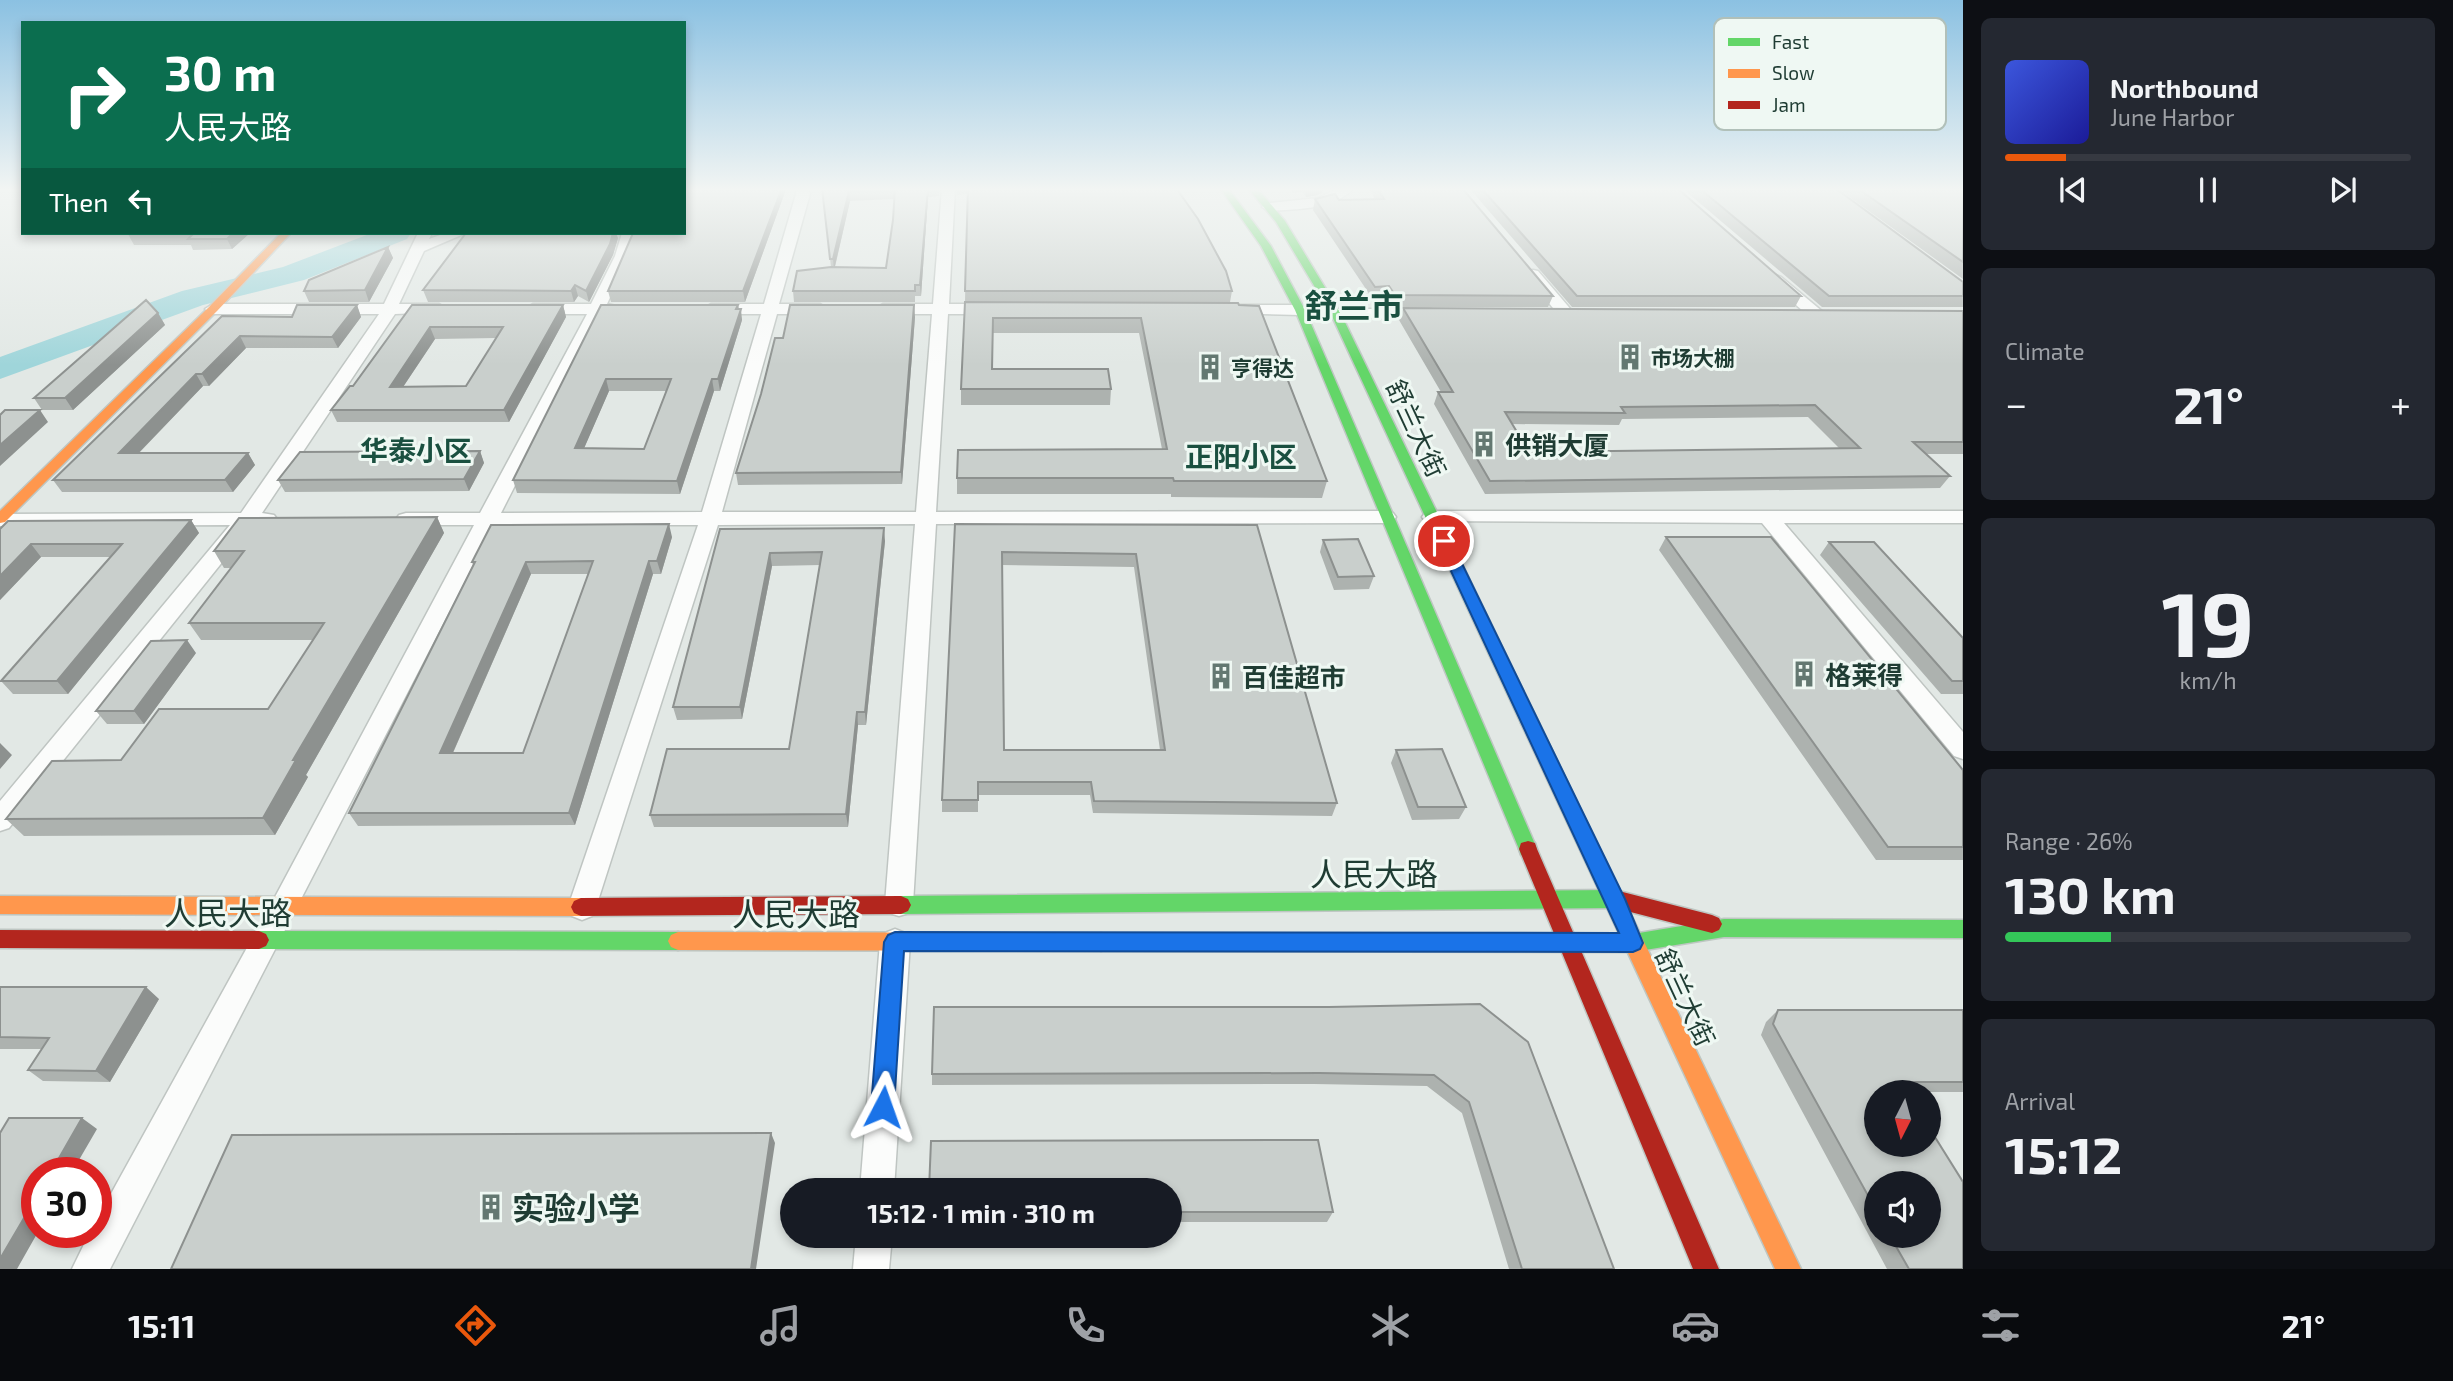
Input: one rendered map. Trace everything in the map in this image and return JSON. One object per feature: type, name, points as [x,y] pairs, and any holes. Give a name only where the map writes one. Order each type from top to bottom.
[{"type":"main road","points":[[0,519],[272,247]]},
{"type":"main road","points":[[1266,247],[1285,278],[1300,310],[1706,1269]]},
{"type":"main road","name":"舒兰大街","points":[[1296,247],[1336,314],[1788,1269]]},
{"type":"main road","name":"人民大路","points":[[0,905],[582,907],[1615,899],[1724,928]]},
{"type":"main road","points":[[1724,928],[1963,929]]},
{"type":"main road","name":"人民大路","points":[[0,939],[1633,943],[1724,928]]},
{"type":"street","points":[[0,820],[246,519],[383,322],[419,247]]},
{"type":"street","points":[[90,1269],[267,940],[488,519],[597,309],[625,247]]},
{"type":"street","points":[[582,907],[710,518],[788,247]]},
{"type":"street","points":[[898,904],[945,247]]},
{"type":"street","points":[[1522,262],[1574,315],[1540,315]]},
{"type":"street","points":[[1765,270],[1823,315]]},
{"type":"street","points":[[213,309],[458,309]]},
{"type":"street","points":[[514,309],[623,309]]},
{"type":"street","points":[[690,309],[836,309]]},
{"type":"street","points":[[862,309],[1010,309]]},
{"type":"street","points":[[1217,310],[1300,310]]},
{"type":"street","points":[[1336,314],[1445,314]]},
{"type":"street","points":[[1787,315],[1823,315]]},
{"type":"street","points":[[380,519],[1386,517]]},
{"type":"street","points":[[1433,517],[1963,517]]},
{"type":"street","points":[[1768,517],[1963,749]]},
{"type":"street","points":[[0,519],[286,519]]},
{"type":"street","points":[[878,1178],[895,942]]},
{"type":"street","points":[[871,1269],[873,1248]]},
{"type":"building","points":[[388,247],[365,290],[304,291],[309,280]]},
{"type":"building","points":[[455,247],[608,247],[586,291],[575,285],[571,291],[423,290]]},
{"type":"building","points":[[627,247],[760,247],[743,291],[608,291]]},
{"type":"building","points":[[829,247],[836,247],[833,259],[830,259]]},
{"type":"building","points":[[889,247],[923,247],[920,285],[915,285],[915,291],[793,291],[797,271],[831,267],[886,268]]},
{"type":"building","points":[[966,247],[1213,247],[1226,271],[1232,291],[965,291]]},
{"type":"building","points":[[1348,247],[1512,247],[1553,296],[1395,295],[1389,286],[1375,287]]},
{"type":"building","points":[[1534,247],[1745,247],[1801,296],[1577,296]]},
{"type":"building","points":[[1770,247],[1916,247],[1963,282],[1963,296],[1829,296]]},
{"type":"building","points":[[1942,247],[1963,247],[1963,262]]},
{"type":"building","points":[[146,300],[158,313],[65,398],[34,398]]},
{"type":"building","points":[[965,302],[1238,303],[1259,306],[1327,481],[957,478],[958,450],[1167,449],[1141,318],[993,318],[992,369],[1108,369],[1111,389],[961,389]]},
{"type":"building","points":[[297,305],[357,305],[332,337],[240,336],[202,374],[196,374],[119,453],[248,453],[225,480],[53,480],[222,316],[292,317]]},
{"type":"building","points":[[412,305],[563,305],[504,410],[331,410],[350,386],[353,386]],"holes":[[[430,327],[503,327],[466,386],[390,387]]]},
{"type":"building","points":[[601,305],[738,305],[736,309],[741,309],[718,379],[712,379],[677,481],[513,480]],"holes":[[[606,379],[671,379],[644,449],[575,448]]]},
{"type":"building","points":[[790,305],[914,305],[901,472],[736,473],[775,338],[783,338]]},
{"type":"building","points":[[1403,308],[1963,311],[1963,442],[1913,442],[1950,476],[1490,481],[1438,392],[1453,392]],"holes":[[[1815,405],[1860,448],[1529,452],[1505,412],[1625,413],[1621,407]]]},
{"type":"building","points":[[5,410],[40,410],[0,445],[0,415]]},
{"type":"building","points":[[480,451],[464,479],[278,480],[300,452]]},
{"type":"building","points":[[437,517],[293,760],[296,760],[263,818],[6,819],[52,761],[121,760],[159,709],[268,709],[324,623],[189,623],[244,551],[214,551],[239,518]]},
{"type":"building","points":[[191,520],[57,681],[1,681],[122,544],[31,544],[0,576],[0,529],[8,521]]},
{"type":"building","points":[[669,524],[657,561],[649,561],[569,813],[349,813],[475,562],[472,562],[491,525]],"holes":[[[593,561],[523,753],[440,753],[526,562]]]},
{"type":"building","points":[[955,524],[1257,525],[1337,803],[1094,801],[1091,782],[978,782],[978,800],[942,800]],"holes":[[[1002,552],[1136,554],[1165,750],[1004,750]]]},
{"type":"building","points":[[884,528],[865,712],[857,712],[846,814],[650,815],[667,749],[789,749],[822,552],[770,553],[740,707],[673,707],[720,529]]},
{"type":"building","name":"格莱得","points":[[1666,537],[1771,537],[1963,770],[1963,847],[1888,847]]},
{"type":"building","points":[[1358,539],[1374,576],[1338,577],[1323,540]]},
{"type":"building","points":[[1829,542],[1874,542],[1963,638],[1963,681],[1952,681]]},
{"type":"building","points":[[187,640],[134,711],[96,711],[151,641]]},
{"type":"building","points":[[1442,749],[1466,807],[1418,807],[1396,750]]},
{"type":"building","points":[[0,987],[146,987],[96,1071],[28,1070],[49,1038],[0,1037]]},
{"type":"building","points":[[1480,1004],[1528,1042],[1614,1269],[1522,1269],[1469,1102],[1434,1075],[932,1074],[934,1007],[1329,1007]]},
{"type":"building","points":[[1778,1010],[1963,1010],[1963,1082],[1864,1080],[1864,1157],[1941,1157],[1941,1147],[1963,1182],[1963,1269],[1909,1269],[1897,1248],[1941,1248],[1941,1171],[1864,1171],[1864,1188],[1773,1024]]},
{"type":"building","points":[[9,1118],[82,1118],[60,1157],[21,1157],[21,1223],[0,1259],[0,1133]]},
{"type":"building","name":"实验小学","points":[[771,1133],[751,1269],[171,1269],[232,1135]]},
{"type":"building","points":[[1318,1140],[1333,1212],[1182,1212],[1182,1178],[929,1178],[931,1141]]},
{"type":"waterway","points":[[0,369],[193,298],[293,274],[361,247]]},
{"type":"traffic: fast","points":[[1267,247],[1300,310],[1528,849]]},
{"type":"traffic: fast","points":[[1296,247],[1336,314],[1530,723]]},
{"type":"traffic: fast","points":[[901,905],[1615,899]]},
{"type":"traffic: fast","points":[[1633,943],[1724,928],[1963,929]]},
{"type":"traffic: fast","points":[[259,940],[678,941]]},
{"type":"traffic: fast","points":[[1101,942],[1633,943]]},
{"type":"traffic: slow","points":[[0,519],[272,247]]},
{"type":"traffic: slow","points":[[1530,723],[1788,1269]]},
{"type":"traffic: slow","points":[[0,905],[581,907]]},
{"type":"traffic: slow","points":[[678,941],[1101,942]]},
{"type":"traffic: jam","points":[[1528,849],[1706,1269]]},
{"type":"traffic: jam","points":[[1615,899],[1712,924]]},
{"type":"traffic: jam","points":[[581,907],[901,905]]},
{"type":"traffic: jam","points":[[0,939],[259,940]]},
{"type":"place","name":"市场大棚","points":[[1630,357]]},
{"type":"place","name":"亨得达","points":[[1210,367]]},
{"type":"place","name":"供销大厦","points":[[1484,444]]},
{"type":"place","name":"格莱得","points":[[1804,674]]},
{"type":"place","name":"百佳超市","points":[[1221,676]]},
{"type":"place","name":"实验小学","points":[[491,1207]]},
{"type":"district","name":"舒兰市","points":[[1354,305]]},
{"type":"district","name":"华泰小区","points":[[416,450]]},
{"type":"district","name":"正阳小区","points":[[1241,456]]},
{"type":"route","points":[[883,1107],[895,942],[1633,943],[1615,899],[1444,541]]}]
